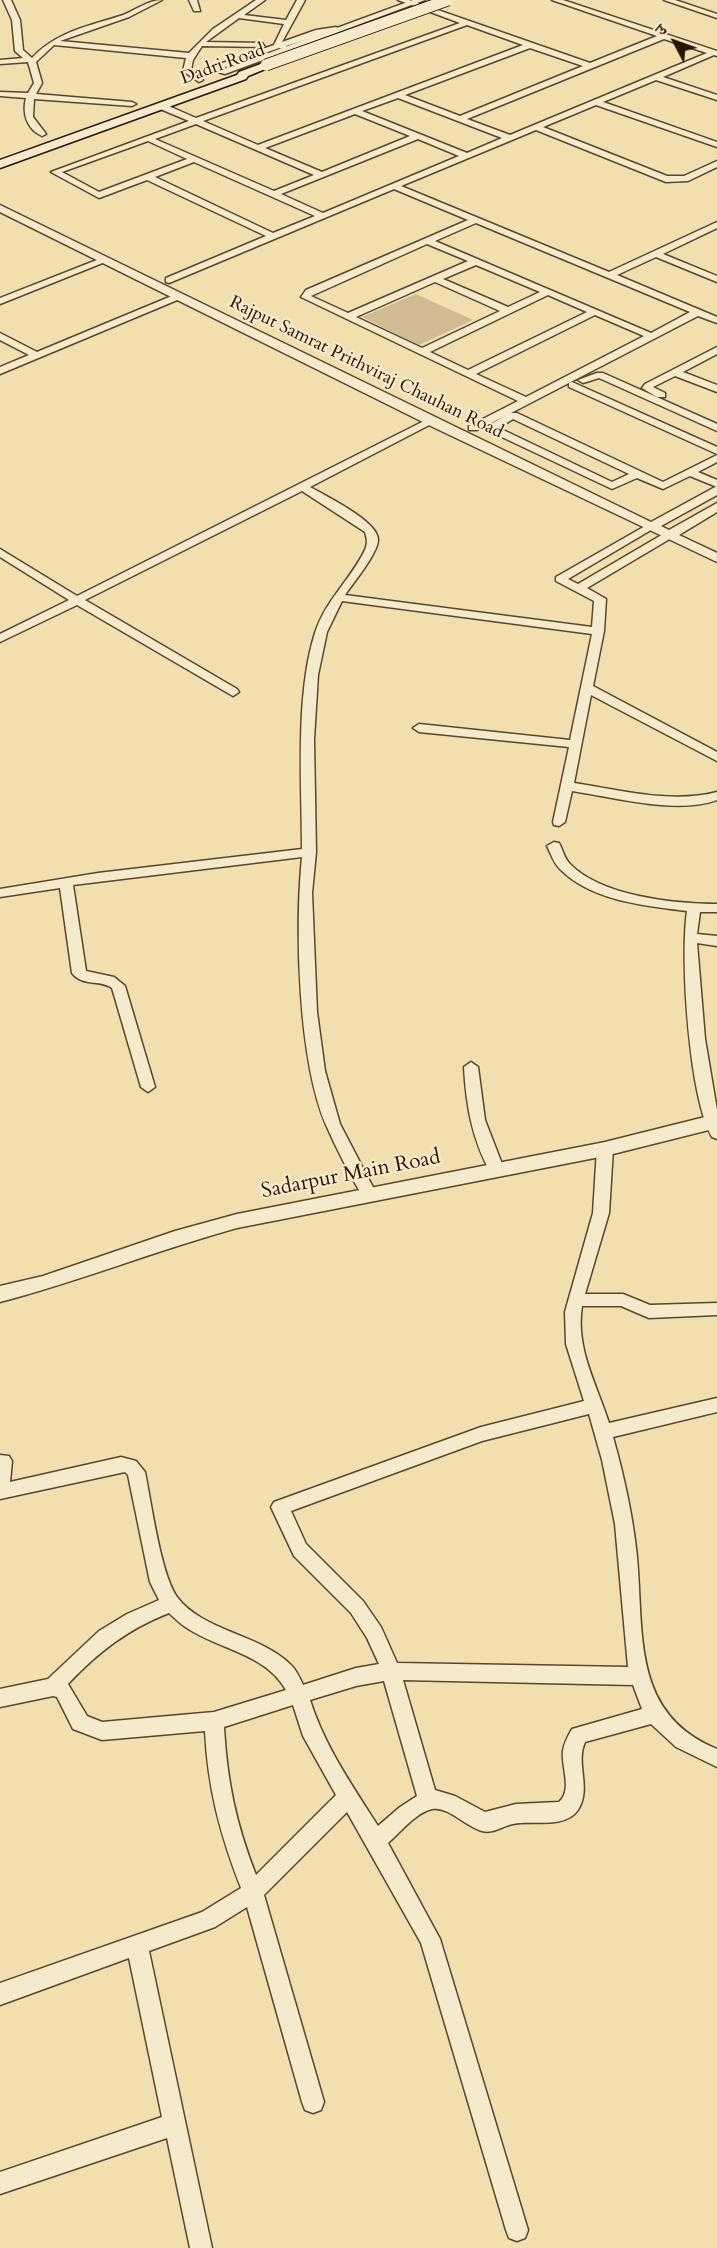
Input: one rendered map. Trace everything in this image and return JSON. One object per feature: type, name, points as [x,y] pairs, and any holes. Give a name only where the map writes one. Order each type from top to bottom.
[{"type":"main road","points":[[222,72],[261,64],[448,0]]},
{"type":"main road","points":[[243,77],[243,74],[261,64],[431,5]]},
{"type":"main road","name":"Dadri Road","points":[[100,115],[196,78],[222,72]]},
{"type":"main road","name":"Dadri Road","points":[[0,164],[243,77]]},
{"type":"main road","points":[[26,140],[48,132],[64,141]]},
{"type":"street","points":[[7,0],[16,20],[19,51],[30,61],[38,83],[31,96],[27,113],[30,121],[48,132]]},
{"type":"street","points":[[0,62],[30,61],[42,49],[78,30],[143,8],[158,0]]},
{"type":"street","points":[[193,0],[197,9]]},
{"type":"street","points":[[261,0],[201,44],[192,56],[187,71],[196,78],[283,47],[279,38],[301,0]]},
{"type":"street","name":"Dadri Road","points":[[222,72],[405,2],[421,0]]},
{"type":"street","name":"Dadri Road","points":[[243,77],[378,29],[431,5],[459,0]]},
{"type":"street","points":[[556,0],[715,54]]},
{"type":"street","points":[[668,0],[717,16]]},
{"type":"street","points":[[405,2],[431,5],[466,22],[590,66]]},
{"type":"street","points":[[238,16],[288,22]]},
{"type":"street","points":[[356,22],[378,29]]},
{"type":"street","points":[[195,159],[99,195],[55,172],[466,22]]},
{"type":"street","points":[[460,119],[664,36]]},
{"type":"street","points":[[52,43],[192,56]]},
{"type":"street","points":[[201,44],[262,45]]},
{"type":"street","points":[[259,147],[530,45]]},
{"type":"street","points":[[107,60],[112,47]]},
{"type":"street","points":[[169,280],[715,54]]},
{"type":"street","points":[[656,77],[717,98]]},
{"type":"street","points":[[0,94],[132,104]]},
{"type":"street","points":[[399,95],[510,138]]},
{"type":"street","points":[[596,102],[717,145]]},
{"type":"street","points":[[161,106],[322,175]]},
{"type":"street","points":[[356,111],[467,156]]},
{"type":"street","points":[[536,127],[666,179],[685,179],[717,164]]},
{"type":"street","points":[[274,194],[418,136]]},
{"type":"street","points":[[147,138],[323,216]]},
{"type":"street","points":[[148,177],[274,237]]},
{"type":"street","points":[[394,186],[717,320]]},
{"type":"street","name":"Rajput Samrat Prithviraj Chauhan Road","points":[[0,198],[473,428],[675,532],[717,558]]},
{"type":"street","name":"Rajput Samrat Prithviraj Chauhan Road","points":[[0,208],[432,422],[657,523]]},
{"type":"street","points":[[476,220],[309,292],[306,297],[526,401]]},
{"type":"street","points":[[610,275],[717,225]]},
{"type":"street","points":[[428,241],[651,336]]},
{"type":"street","points":[[656,254],[715,276]]},
{"type":"street","points":[[0,301],[105,260]]},
{"type":"street","points":[[348,317],[476,261]]},
{"type":"street","points":[[435,279],[508,311]]},
{"type":"street","points":[[422,352],[547,292]]},
{"type":"street","points":[[0,371],[180,296]]},
{"type":"street","points":[[468,374],[594,312]]},
{"type":"street","points":[[473,428],[698,312]]},
{"type":"street","points":[[0,336],[38,356]]},
{"type":"street","points":[[717,350],[647,388],[717,419]]},
{"type":"street","points":[[704,356],[717,362]]},
{"type":"street","points":[[675,372],[717,389]]},
{"type":"street","points":[[637,474],[612,486],[491,428],[592,375],[600,375],[717,428]]},
{"type":"street","points":[[572,385],[717,451]]},
{"type":"street","points":[[513,415],[665,487],[717,458]]},
{"type":"street","points":[[0,639],[75,599],[432,422]]},
{"type":"street","points":[[702,467],[717,473]]},
{"type":"street","points":[[691,473],[717,484]]},
{"type":"street","points":[[302,486],[363,524],[370,531],[373,540],[370,550],[338,597],[321,632],[312,675],[308,738],[309,852],[305,893],[310,1012],[318,1071],[333,1124],[369,1195]]},
{"type":"street","points":[[559,822],[598,631],[600,599],[560,579],[717,490]]},
{"type":"street","points":[[579,588],[717,507]]},
{"type":"street","name":"Rajput Samrat Prithviraj Chauhan Road","points":[[675,532],[717,547]]},
{"type":"street","points":[[0,552],[233,692]]},
{"type":"street","points":[[338,597],[598,631]]},
{"type":"street","points":[[586,688],[717,757]]},
{"type":"street","points":[[419,728],[575,744]]},
{"type":"street","points":[[567,786],[681,801],[715,799]]},
{"type":"street","points":[[554,846],[563,865],[578,878],[612,891],[645,900],[694,908],[717,908]]},
{"type":"street","points":[[0,892],[309,852]]},
{"type":"street","points":[[66,882],[79,973],[84,978],[114,980],[118,986],[148,1087]]},
{"type":"street","points":[[694,908],[690,938],[701,1055],[715,1125]]},
{"type":"street","points":[[690,938],[717,941]]},
{"type":"street","points":[[471,1067],[477,1125],[484,1148],[496,1169]]},
{"type":"street","name":"Sadarpur Main Road","points":[[0,1294],[44,1283],[175,1238],[237,1221],[605,1149],[715,1125]]},
{"type":"street","points":[[605,1149],[605,1188],[597,1233],[573,1312],[573,1341],[603,1432],[626,1536],[638,1676],[655,1714],[674,1735],[701,1753],[717,1758]]},
{"type":"street","points":[[576,1300],[622,1300],[649,1312],[717,1309]]},
{"type":"street","points":[[603,1432],[717,1405]]},
{"type":"street","points":[[428,1800],[391,1671],[374,1633],[357,1607],[300,1551],[280,1507],[481,1434],[594,1406]]},
{"type":"street","points":[[3,1461],[1,1491],[121,1464],[130,1466],[136,1472],[159,1582],[171,1604],[194,1623],[261,1653],[286,1672],[299,1695],[310,1730],[376,1841],[438,1959],[517,2230]]},
{"type":"street","points":[[53,1687],[109,1632],[137,1616],[171,1604]]},
{"type":"street","points":[[0,1698],[53,1687],[64,1691],[76,1719],[86,1729],[102,1731],[214,1720],[356,1677],[391,1671],[638,1676]]},
{"type":"street","points":[[376,1841],[428,1800],[441,1799],[482,1822],[491,1822],[515,1814],[561,1811],[573,1800],[571,1752],[579,1735],[655,1714]]},
{"type":"street","points":[[214,1720],[216,1761],[222,1802],[233,1841],[253,1892],[313,2102]]},
{"type":"street","points":[[0,1994],[208,1920],[253,1892],[348,1797]]},
{"type":"street","points":[[137,1945],[201,2248]]},
{"type":"street","points":[[0,2183],[175,2124]]},
{"type":"shaded area","points":[[416,294],[473,320],[419,345],[362,317]]}]
